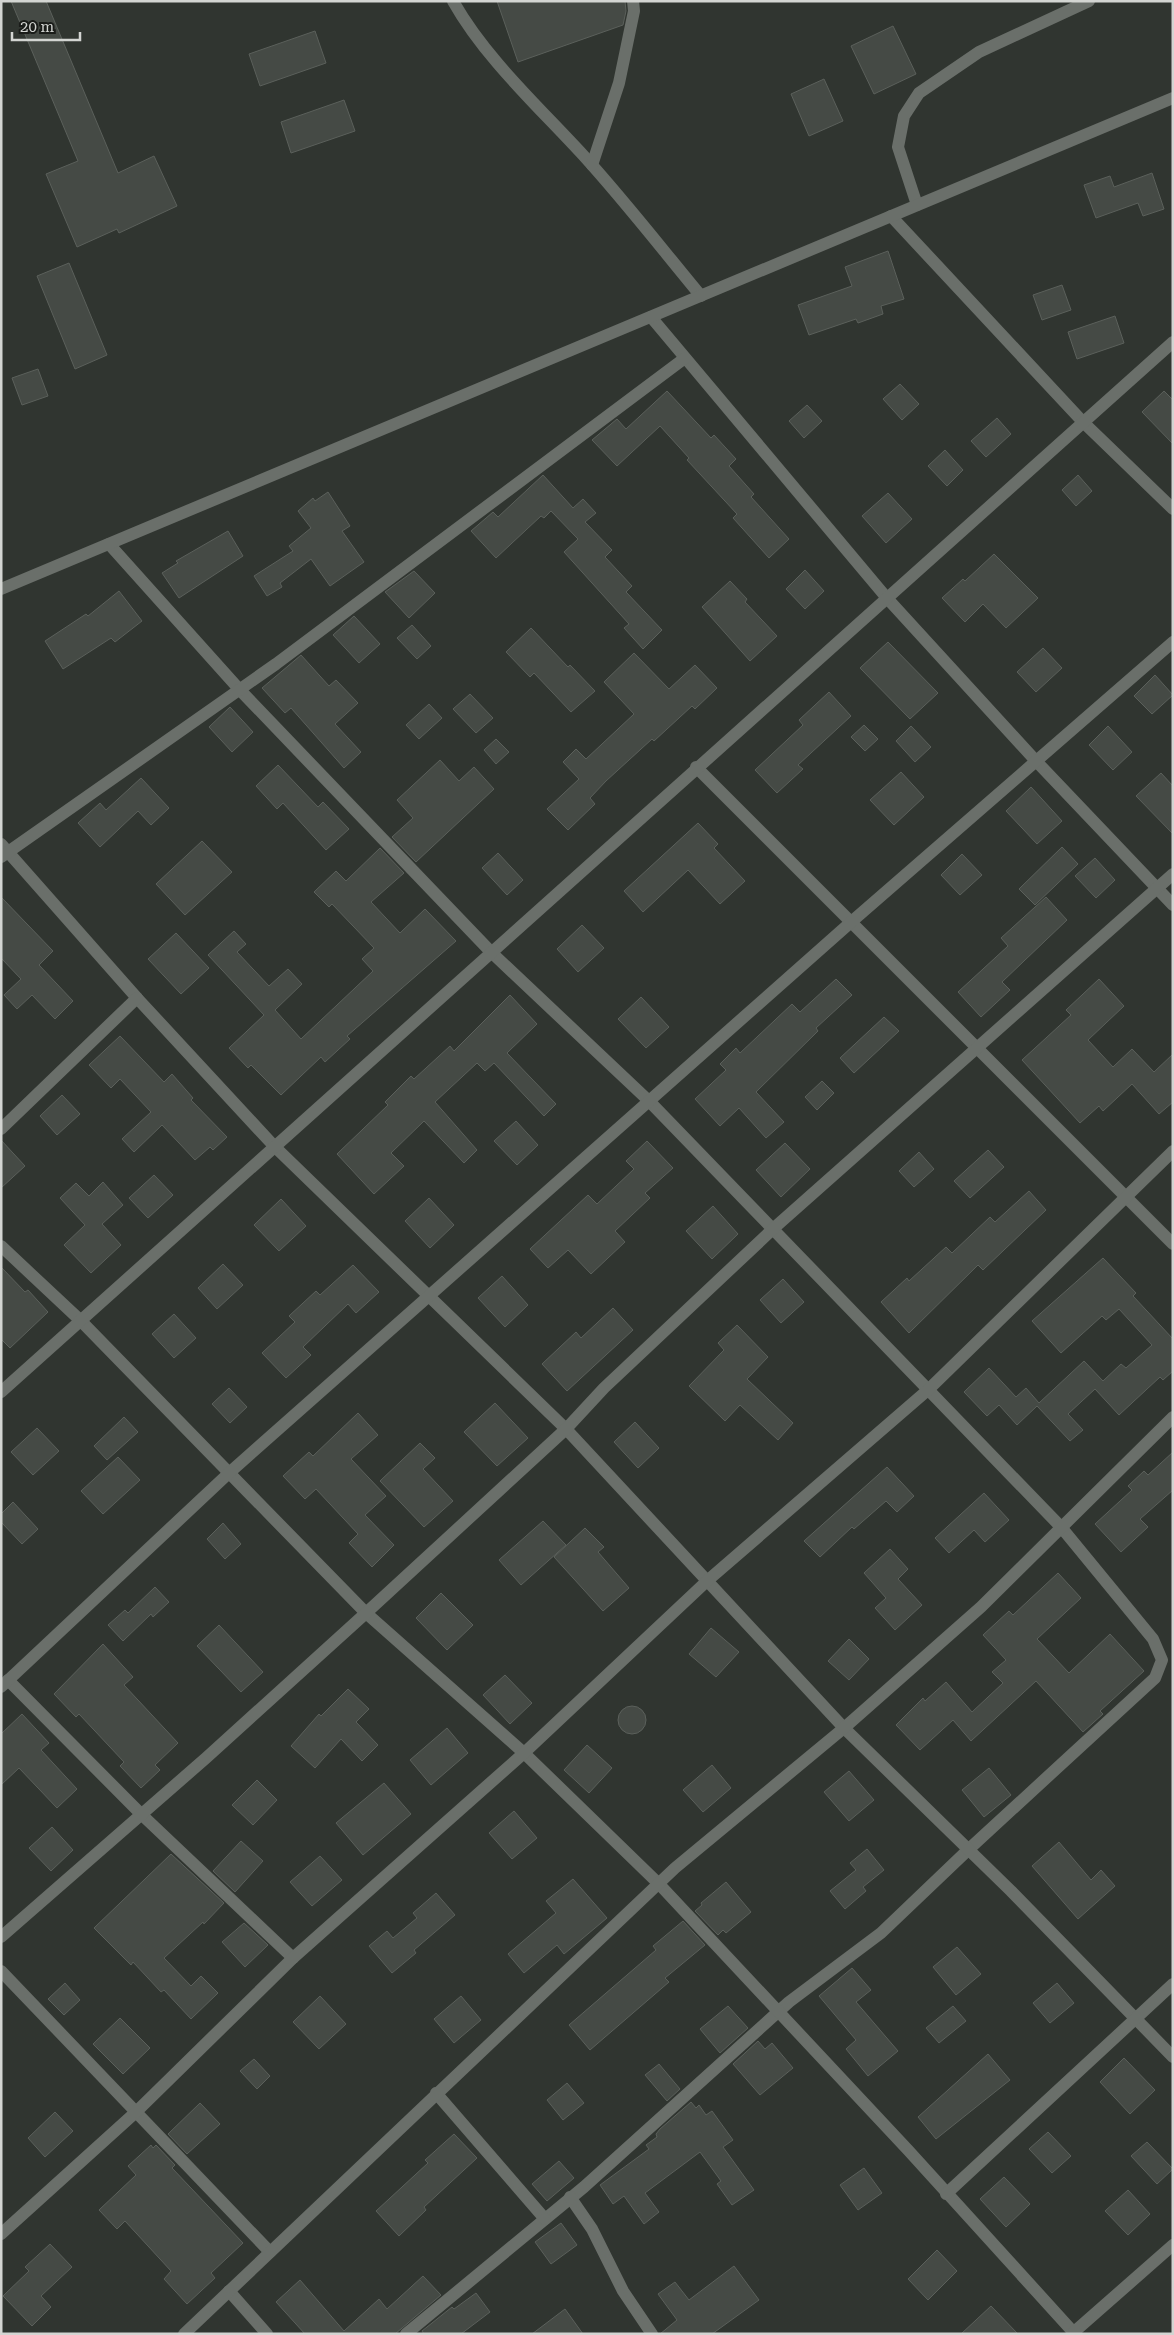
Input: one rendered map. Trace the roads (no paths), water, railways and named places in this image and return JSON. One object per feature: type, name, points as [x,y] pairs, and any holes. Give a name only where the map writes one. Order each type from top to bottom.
[{"type":"street","points":[[453,1],[462,18],[498,62],[592,165],[701,296]]},
{"type":"street","points":[[592,165],[619,83],[634,11],[633,1]]},
{"type":"street","points":[[917,205],[898,147],[904,116],[918,93],[979,52],[1089,1]]},
{"type":"street","points":[[1,589],[1173,98]]},
{"type":"street","points":[[891,216],[1083,422],[1173,509]]},
{"type":"street","points":[[651,317],[886,597],[1036,761],[1173,905]]},
{"type":"street","points":[[1,1392],[696,767],[1173,342]]},
{"type":"street","points":[[685,358],[239,689],[4,851],[274,1146],[566,1429],[844,1728],[969,1849],[1173,2057]]},
{"type":"street","points":[[109,544],[239,689],[490,952],[649,1101],[774,1228],[1061,1527],[1153,1639],[1162,1660],[1155,1678],[969,1849],[881,1934],[778,2012],[545,2219],[406,2334]]},
{"type":"street","points":[[293,1958],[5,1683],[229,1474],[850,922],[1173,642]]},
{"type":"street","points":[[696,767],[1173,1244]]},
{"type":"street","points":[[1,1937],[366,1613],[566,1429],[604,1388],[774,1228],[1173,874]]},
{"type":"street","points":[[1,1129],[137,998]]},
{"type":"street","points":[[1,2234],[136,2112],[293,1958],[524,1753],[707,1581],[929,1390],[1173,1151]]},
{"type":"street","points":[[1,1246],[80,1320],[366,1613],[524,1753],[658,1884],[1074,2333],[1173,2245]]},
{"type":"street","points":[[184,2334],[658,1884],[844,1728],[981,1607],[1173,1417]]},
{"type":"street","points":[[1,1971],[270,2252]]},
{"type":"street","points":[[946,2194],[1173,1984]]},
{"type":"street","points":[[436,2093],[545,2219]]},
{"type":"street","points":[[570,2197],[592,2228],[611,2263],[623,2291],[652,2334]]},
{"type":"street","points":[[229,2291],[267,2334]]}]
